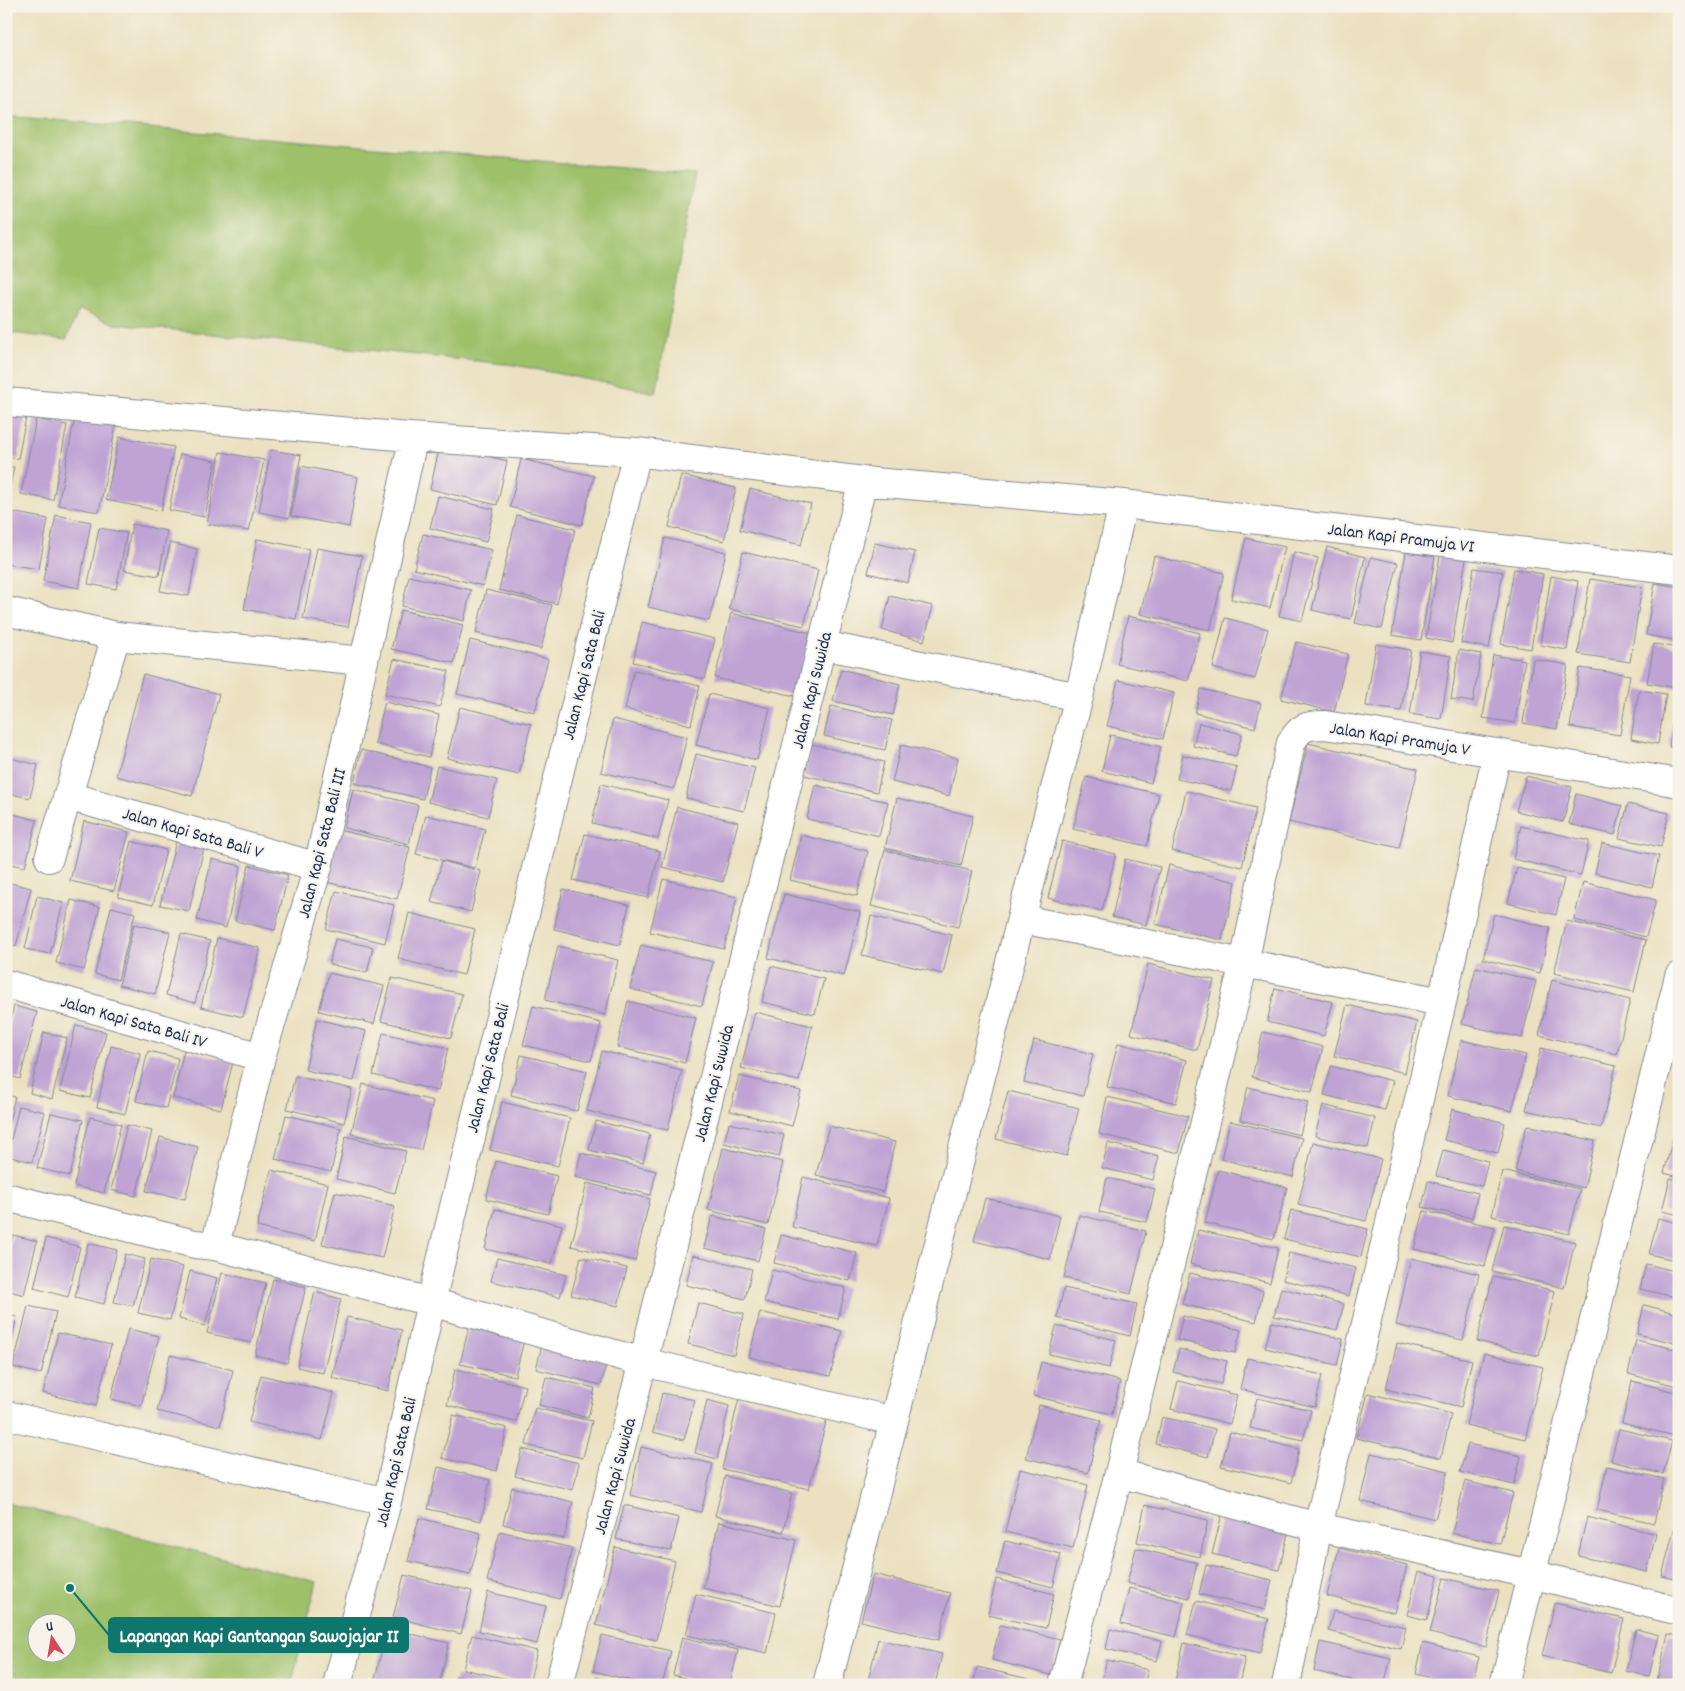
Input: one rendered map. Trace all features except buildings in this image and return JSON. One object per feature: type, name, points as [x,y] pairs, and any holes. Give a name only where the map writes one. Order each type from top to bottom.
[{"type":"street","name":"Jalan Kapi Pramuja VI","points":[[6,402],[409,436],[637,452],[863,481],[1123,504],[1679,570]]},
{"type":"street","name":"Jalan Kapi Sata Bali III","points":[[215,1246],[261,1057],[318,867],[411,449],[409,436]]},
{"type":"street","name":"Jalan Kapi Sata Bali","points":[[338,1685],[387,1502],[431,1302],[637,452]]},
{"type":"street","name":"Jalan Kapi Suwida","points":[[559,1685],[644,1362],[863,481]]},
{"type":"street","points":[[827,1685],[1079,697],[1123,504]]},
{"type":"street","points":[[6,611],[116,636],[363,661]]},
{"type":"street","points":[[49,858],[116,636]]},
{"type":"street","points":[[822,645],[1079,697]]},
{"type":"street","name":"Jalan Kapi Pramuja V","points":[[1063,1685],[1119,1473],[1244,963],[1291,743],[1298,732],[1309,725],[1324,725],[1679,783]]},
{"type":"street","points":[[1286,1685],[1318,1527],[1442,1002],[1497,753]]},
{"type":"street","name":"Jalan Kapi Sata Bali V","points":[[68,796],[318,867]]},
{"type":"street","points":[[1021,919],[1442,1002]]},
{"type":"street","points":[[1504,1685],[1679,976]]},
{"type":"street","name":"Jalan Kapi Sata Bali IV","points":[[6,984],[261,1057]]},
{"type":"street","points":[[6,1197],[195,1244],[215,1246],[431,1302],[644,1362],[894,1421]]},
{"type":"street","points":[[6,1415],[387,1502]]},
{"type":"street","points":[[1119,1473],[1318,1527],[1531,1574],[1679,1612]]},
{"type":"green space","points":[[6,116],[695,174],[656,393],[514,365],[115,324],[79,310],[66,340],[6,332]]},
{"type":"green space","points":[[6,1503],[317,1582],[291,1685],[6,1685]]},
{"type":"place","name":"Lapangan Kapi Gantangan Sawojajar II","points":[[70,1588]]}]
